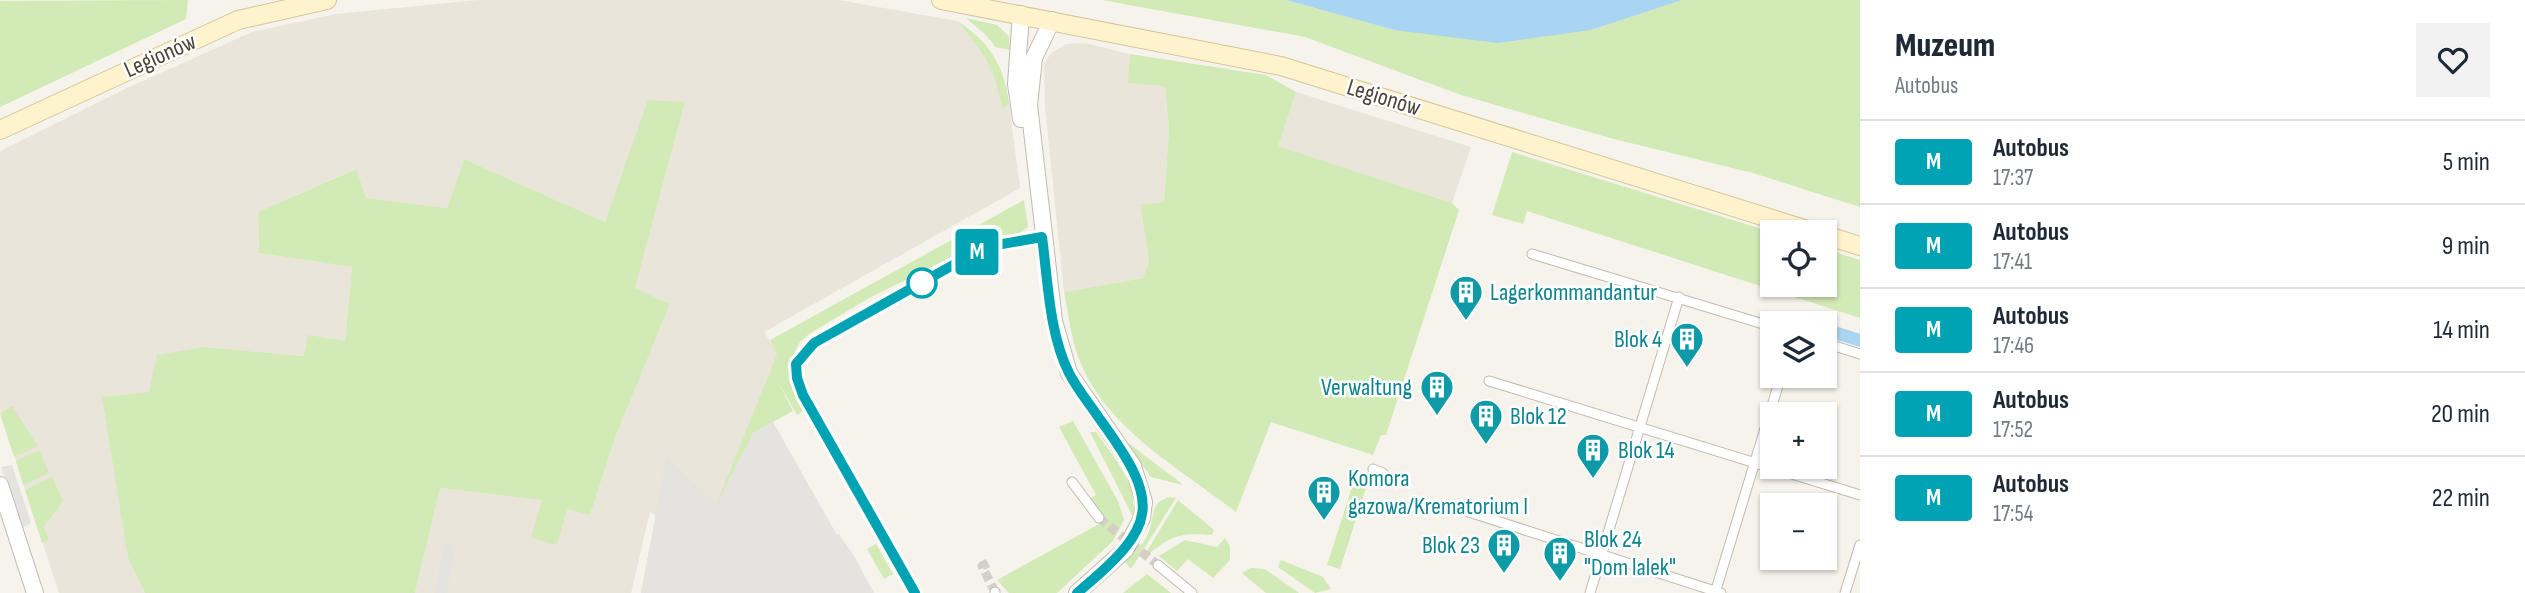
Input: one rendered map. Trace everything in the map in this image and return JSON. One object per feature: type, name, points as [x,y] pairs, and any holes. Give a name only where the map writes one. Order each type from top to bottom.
[{"type":"main road","name":"Legionów","points":[[0,130],[238,20],[327,0]]},
{"type":"main road","name":"Legionów","points":[[941,0],[1281,66],[1775,220]]},
{"type":"main road","points":[[1837,239],[1860,246]]},
{"type":"street","points":[[1021,14],[1016,84],[1036,189]]},
{"type":"street","points":[[1052,20],[1034,58],[1029,105],[1036,189],[1054,321],[1063,358],[1077,387],[1133,466],[1144,493],[1142,518],[1135,537],[1113,563],[1077,593]]},
{"type":"street","points":[[1532,254],[1760,323]]},
{"type":"street","points":[[1590,593],[1679,297]]},
{"type":"street","points":[[1837,347],[1860,354]]},
{"type":"street","points":[[1489,382],[1860,495]]},
{"type":"street","points":[[1447,505],[1717,592],[1777,388]]},
{"type":"street","points":[[1373,469],[1383,473]]},
{"type":"street","points":[[1072,482],[1099,518]]},
{"type":"street","points":[[0,485],[35,593]]},
{"type":"street","points":[[1845,593],[1860,545]]},
{"type":"street","points":[[1158,565],[1192,593]]},
{"type":"shaded area","points":[[478,0],[839,0],[957,21],[987,57],[997,80],[1002,107],[1009,104],[1020,188],[764,332],[778,354],[716,506],[667,458],[657,516],[650,512],[631,593],[415,593],[440,488],[543,500],[557,544],[567,508],[590,515],[615,438],[670,304],[635,288],[685,102],[610,209],[605,222],[464,159],[447,208],[366,198],[355,169],[258,212],[259,253],[352,267],[345,341],[305,356],[204,347],[149,393],[103,398],[128,558],[145,593],[59,593],[0,412],[0,151],[127,88],[252,32],[336,14]]},
{"type":"shaded area","points":[[1085,43],[1130,54],[1129,83],[1165,85],[1169,129],[1164,202],[1140,206],[1149,260],[1143,278],[1064,292],[1045,107],[1044,64],[1051,53],[1066,44]]},
{"type":"shaded area","points":[[1296,92],[1471,147],[1452,203],[1277,146]]},
{"type":"shaded area","points":[[773,422],[837,535],[839,534],[854,556],[874,593],[641,593],[667,457],[716,505],[753,433]]},
{"type":"shaded area","points":[[12,465],[31,523],[21,529],[1,467]]},
{"type":"shaded area","points":[[444,544],[455,546],[447,593],[435,593]]},
{"type":"green space","points":[[188,0],[186,19],[0,107],[0,1]]},
{"type":"green space","points":[[1102,0],[1286,0],[1394,30],[1591,30],[1682,0],[1860,0],[1860,207],[1753,173],[1610,138],[1461,95],[1305,37]]},
{"type":"green space","points":[[966,18],[997,25],[1009,36],[1010,50],[995,47],[987,36]]},
{"type":"green space","points":[[957,21],[978,37],[999,66],[1009,104],[1002,108],[996,81],[987,61]]},
{"type":"green space","points":[[1130,54],[1266,75],[1296,92],[1278,146],[1452,203],[1459,210],[1386,435],[1381,435],[1373,455],[1271,422],[1236,512],[1142,442],[1121,422],[1102,400],[1087,376],[1072,336],[1064,292],[1143,278],[1149,260],[1140,205],[1164,202],[1169,129],[1165,86],[1128,83]]},
{"type":"green space","points":[[648,100],[685,102],[635,288],[670,304],[615,438],[590,515],[567,509],[557,545],[531,538],[542,500],[440,488],[415,593],[145,593],[128,558],[102,397],[149,392],[157,355],[204,347],[304,356],[308,335],[345,341],[352,267],[259,253],[258,212],[356,169],[366,198],[447,208],[464,159],[605,222]]},
{"type":"green space","points":[[1512,152],[1760,228],[1760,286],[1527,211],[1523,224],[1492,215]]},
{"type":"green space","points":[[1024,200],[1028,227],[1019,233],[992,237],[869,298],[800,342],[788,365],[791,383],[805,410],[797,415],[777,380],[793,411],[753,433],[718,548],[641,593],[667,457],[716,505],[777,354],[770,340]]},
{"type":"green space","points":[[1837,253],[1860,260],[1860,318],[1795,297],[1837,297]]},
{"type":"green space","points":[[12,406],[38,446],[14,457],[0,414]]},
{"type":"green space","points":[[1073,421],[1118,501],[1124,520],[1113,541],[1057,593],[1009,593],[997,580],[1101,523],[1088,500],[1096,495],[1059,427]]},
{"type":"green space","points":[[1090,432],[1096,432],[1124,472],[1132,494],[1134,519]]},
{"type":"green space","points":[[1123,439],[1181,483],[1182,485],[1151,477]]},
{"type":"green space","points":[[39,450],[49,473],[23,485],[16,461]]},
{"type":"green space","points":[[52,477],[63,501],[44,527],[49,540],[42,543],[25,490]]},
{"type":"green space","points":[[1354,481],[1368,482],[1340,569],[1327,565]]},
{"type":"green space","points":[[1171,497],[1176,498],[1131,569],[1125,562],[1147,536],[1156,506]]},
{"type":"green space","points":[[1178,500],[1214,530],[1212,535],[1173,538],[1141,561]]},
{"type":"green space","points":[[1225,538],[1230,546],[1230,560],[1213,578],[1188,559],[1177,571],[1159,556],[1185,540],[1217,547]]},
{"type":"green space","points":[[876,544],[893,574],[884,579],[867,549]]},
{"type":"green space","points":[[1281,560],[1323,577],[1331,589],[1315,593],[1278,567]]},
{"type":"green space","points":[[1251,568],[1265,569],[1299,593],[1266,593],[1242,573]]},
{"type":"green space","points":[[1147,574],[1171,593],[1123,593]]},
{"type":"water","points":[[1286,0],[1682,0],[1591,30],[1498,43],[1394,30]]},
{"type":"water","points":[[1837,326],[1860,334],[1860,347],[1837,340]]},
{"type":"tunnel","points":[[1099,518],[1158,565]]},
{"type":"tunnel","points":[[988,563],[982,566],[995,592]]},
{"type":"bus line","name":"M","points":[[915,593],[803,395],[797,378],[796,364],[814,343],[971,255],[991,246],[1042,237],[1054,321],[1063,358],[1077,387],[1133,466],[1144,493],[1142,518],[1135,537],[1113,563],[1077,593]]},
{"type":"place","name":"Lagerkommandantur","points":[[1466,322]]},
{"type":"place","name":"Blok 4","points":[[1687,369]]},
{"type":"place","name":"Verwaltung","points":[[1437,417]]},
{"type":"place","name":"Blok 12","points":[[1486,446]]},
{"type":"place","name":"Blok 14","points":[[1593,480]]},
{"type":"place","name":"Komora gazowa/Krematorium I","points":[[1324,522]]},
{"type":"place","name":"Blok 23","points":[[1504,575]]},
{"type":"place","name":"Blok 24 \"Dom lalek\"","points":[[1560,583]]}]
